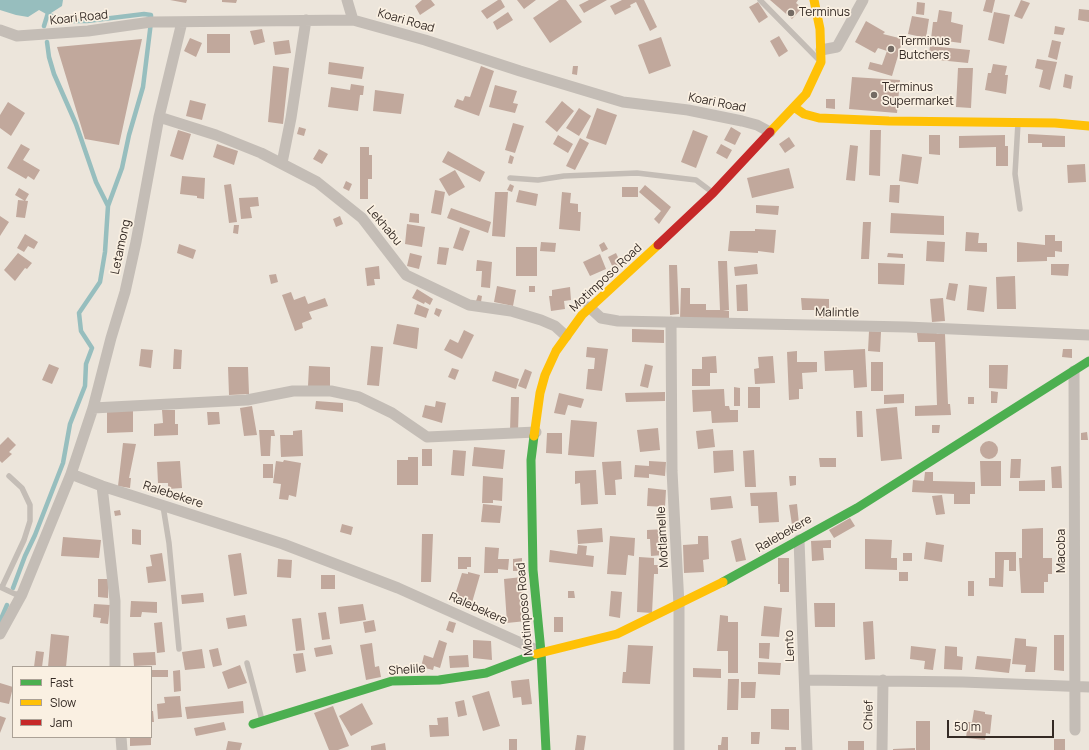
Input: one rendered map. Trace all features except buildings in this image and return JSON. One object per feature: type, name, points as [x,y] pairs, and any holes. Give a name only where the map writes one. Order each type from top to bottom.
[{"type":"street","points":[[347,0],[353,20]]},
{"type":"street","name":"Motimposo Road","points":[[546,750],[541,652],[533,570],[531,460],[536,432],[540,393],[545,374],[566,336],[589,307],[649,254],[712,192],[806,94],[821,62],[820,29],[814,0]]},
{"type":"street","points":[[821,50],[837,47],[863,0]]},
{"type":"street","points":[[282,163],[291,118],[306,20]]},
{"type":"street","name":"Koari Road","points":[[0,30],[18,36],[88,31],[151,22],[353,20],[425,40],[623,102],[688,110],[742,121],[757,125],[770,132]]},
{"type":"street","name":"Letamong","points":[[71,474],[93,408],[111,338],[125,292],[136,242],[159,117],[182,22]]},
{"type":"street","points":[[794,107],[804,114],[819,118],[1089,126]]},
{"type":"street","name":"Lekhabu","points":[[159,117],[216,135],[282,163],[317,182],[362,218],[406,275],[469,306],[511,311],[541,320],[555,326],[566,336]]},
{"type":"street","name":"Malintle","points":[[589,307],[601,318],[618,321],[907,327],[1089,335]]},
{"type":"street","name":"Motlamelle","points":[[671,322],[672,471],[679,605],[679,750]]},
{"type":"street","name":"Ralebekere","points":[[71,474],[102,486],[283,544],[391,585],[541,652],[617,634],[679,605],[755,566],[857,508],[1089,361]]},
{"type":"street","name":"Macoba","points":[[1074,371],[1075,730]]},
{"type":"street","points":[[93,408],[247,400],[293,391],[331,392],[359,398],[379,406],[427,437],[536,432]]},
{"type":"street","points":[[0,634],[22,594],[71,474]]},
{"type":"street","points":[[102,486],[116,601],[115,666]]},
{"type":"street","name":"Lento","points":[[799,540],[807,750]]},
{"type":"street","name":"Shelile","points":[[253,724],[392,681],[439,680],[486,672],[541,652]]},
{"type":"street","points":[[805,680],[883,680],[1089,687]]},
{"type":"street","name":"Chief","points":[[882,750],[883,680]]},
{"type":"street","points":[[121,738],[122,750]]},
{"type":"lane","points":[[760,0],[821,62]]},
{"type":"lane","points":[[1018,123],[1015,174],[1020,209]]},
{"type":"lane","points":[[510,178],[538,180],[572,176],[637,173],[696,180],[712,192]]},
{"type":"lane","points":[[9,476],[22,488],[30,505],[30,521],[24,540],[1,587],[15,594],[22,594]]},
{"type":"lane","points":[[163,505],[169,543],[179,649]]},
{"type":"lane","points":[[247,663],[262,721]]},
{"type":"water","points":[[0,0],[63,0],[62,6],[48,15],[39,10],[28,17],[0,10]]},
{"type":"waterway","points":[[44,26],[48,13]]},
{"type":"waterway","points":[[13,588],[63,463],[70,424],[85,386],[86,364],[92,348],[81,331],[79,313],[100,282],[105,252],[108,206],[122,168],[129,135],[143,87],[151,22],[151,15],[144,14],[87,21],[70,21],[48,15]]},
{"type":"waterway","points":[[47,42],[49,57],[54,74],[76,124],[96,182],[108,206]]},
{"type":"waterway","points":[[0,621],[7,605]]},
{"type":"traffic: fast","points":[[723,582],[857,508],[1089,361]]},
{"type":"traffic: fast","points":[[534,436],[531,460],[533,570],[541,652],[546,750]]},
{"type":"traffic: fast","points":[[253,724],[392,681],[439,680],[486,673],[536,654]]},
{"type":"traffic: slow","points":[[770,132],[806,94],[821,62],[820,29],[814,0]]},
{"type":"traffic: slow","points":[[794,107],[804,114],[819,118],[889,121],[1055,123],[1089,126]]},
{"type":"traffic: slow","points":[[534,436],[540,393],[545,375],[556,351],[582,315],[658,245]]},
{"type":"traffic: slow","points":[[536,654],[617,634],[723,582]]},
{"type":"traffic: jam","points":[[658,245],[713,193],[770,132]]},
{"type":"place","name":"Terminus","points":[[791,13]]},
{"type":"place","name":"Terminus Butchers","points":[[891,49]]},
{"type":"place","name":"Terminus Supermarket","points":[[874,95]]}]
